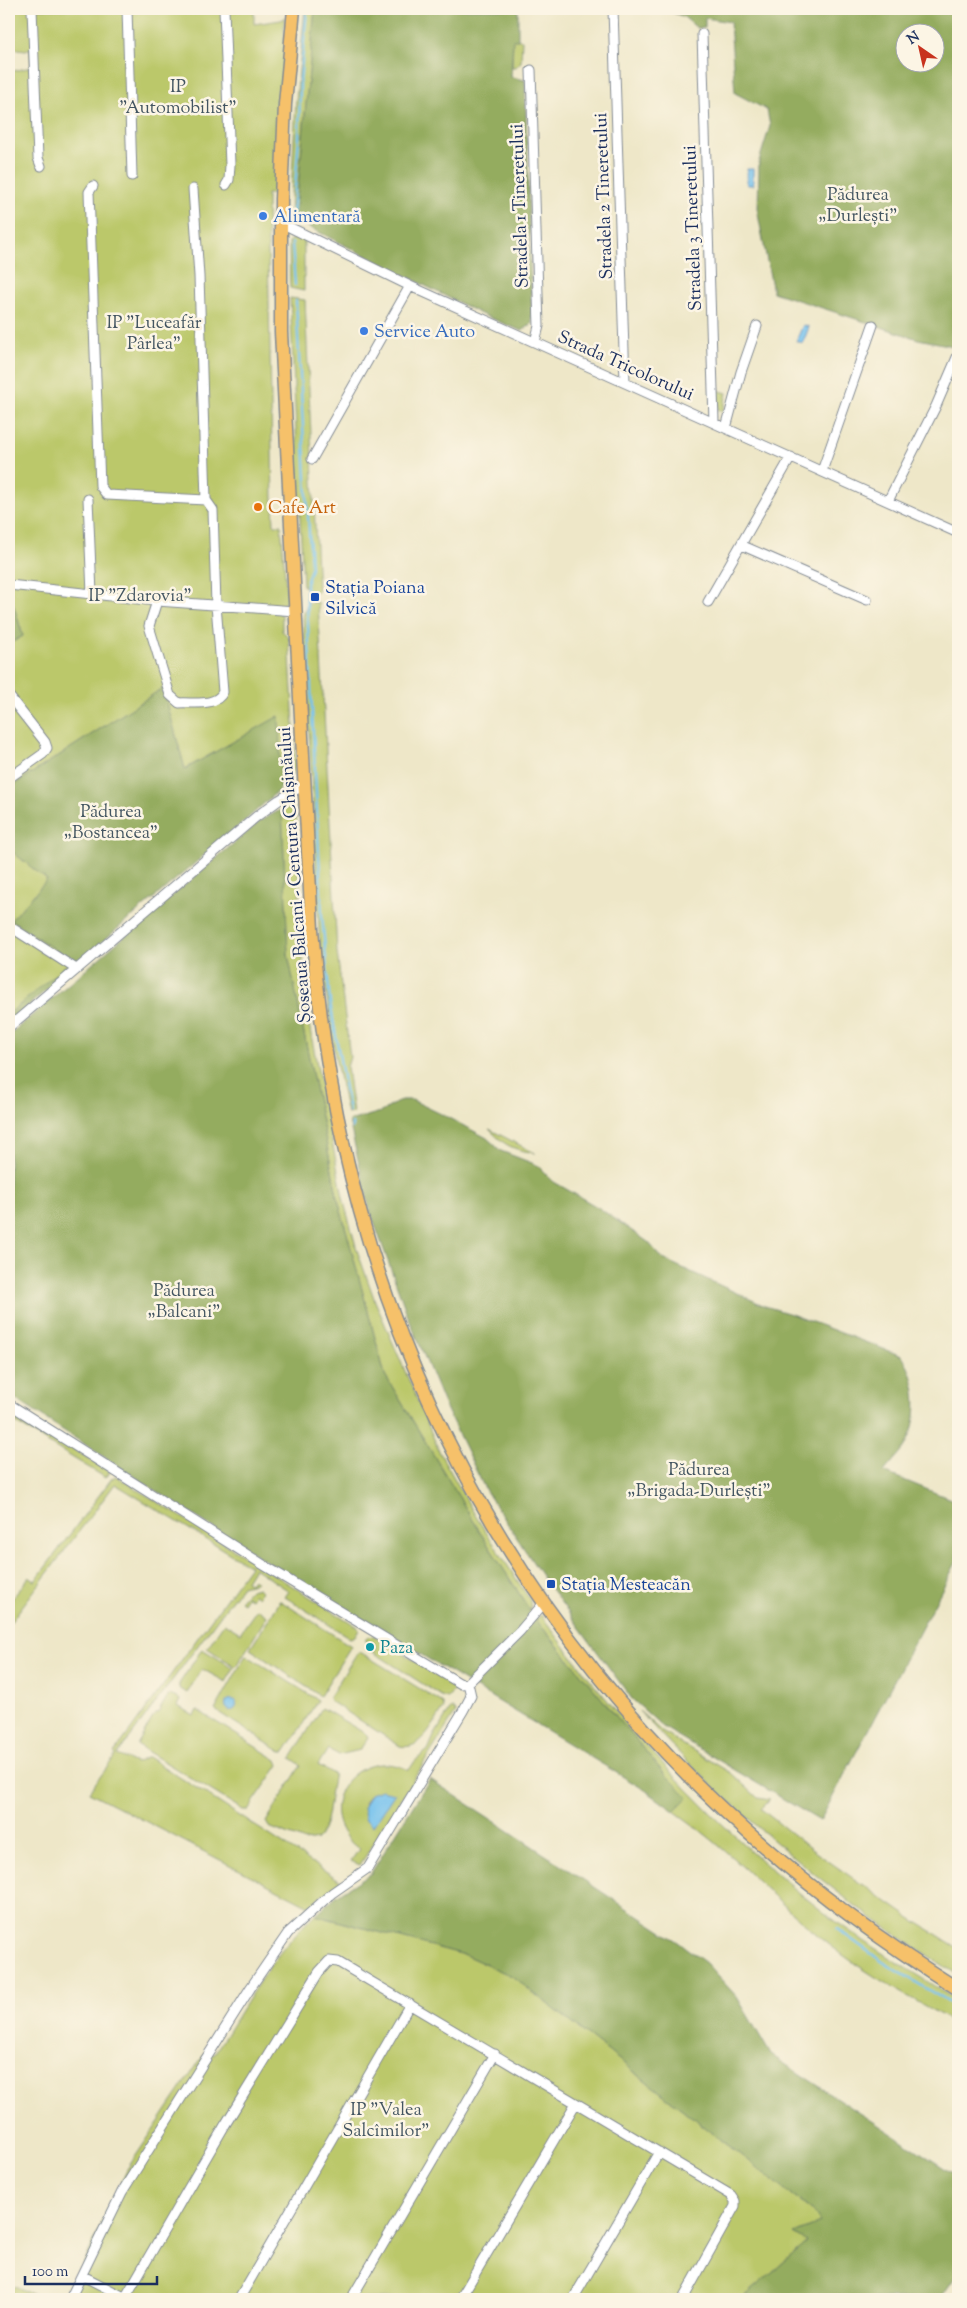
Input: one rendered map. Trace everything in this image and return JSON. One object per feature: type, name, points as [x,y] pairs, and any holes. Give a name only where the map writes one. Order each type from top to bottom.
[{"type":"highway","name":"Șoseaua Balcani - Centura Chișinăului","points":[[294,9],[285,104],[281,223],[281,332],[304,785],[317,996],[338,1119],[367,1236],[403,1338],[447,1440],[490,1520],[544,1603],[592,1669],[633,1718],[727,1815],[823,1897],[867,1929],[958,1989]]},
{"type":"street","points":[[32,9],[38,158],[41,166]]},
{"type":"street","points":[[127,9],[132,176]]},
{"type":"street","points":[[224,9],[230,165],[229,180],[226,185]]},
{"type":"street","name":"Stradela 2 Tineretului","points":[[613,9],[625,382]]},
{"type":"street","name":"Stradela 3 Tineretului","points":[[702,34],[714,422]]},
{"type":"street","name":"Stradela 1 Tineretului","points":[[531,70],[538,326],[535,342]]},
{"type":"street","points":[[94,186],[90,192],[100,486],[107,495],[206,500]]},
{"type":"street","points":[[157,601],[149,626],[170,695],[179,703],[214,701],[220,698],[222,692],[216,605],[213,510],[206,500],[199,276],[194,189]]},
{"type":"street","name":"Strada Tricolorului","points":[[281,223],[410,286],[958,533]]},
{"type":"street","points":[[312,459],[410,286]]},
{"type":"street","points":[[822,471],[873,325]]},
{"type":"street","points":[[726,428],[741,372],[757,326]]},
{"type":"street","points":[[888,501],[936,406],[958,355]]},
{"type":"street","points":[[708,602],[791,457]]},
{"type":"street","points":[[88,499],[92,594]]},
{"type":"street","points":[[741,546],[867,600]]},
{"type":"street","points":[[9,585],[157,601],[295,611]]},
{"type":"street","points":[[9,696],[45,742],[47,748],[43,754],[9,778]]},
{"type":"street","points":[[9,1027],[257,816],[304,785]]},
{"type":"street","points":[[9,926],[76,969]]},
{"type":"street","points":[[9,1404],[224,1540],[461,1684],[468,1683],[520,1631],[544,1603]]},
{"type":"street","points":[[70,2299],[83,2276],[122,2192],[246,1995],[288,1933],[332,1893],[368,1868],[463,1711],[471,1696],[468,1683]]},
{"type":"street","points":[[83,2276],[127,2298],[230,2116],[319,1972],[329,1961],[338,1962],[731,2195],[735,2201],[735,2206],[683,2299]]},
{"type":"street","points":[[238,2299],[410,2004]]},
{"type":"street","points":[[351,2299],[495,2054]]},
{"type":"street","points":[[460,2299],[576,2102]]},
{"type":"street","points":[[573,2299],[659,2152]]},
{"type":"green space","points":[[9,9],[254,9],[254,24],[281,20],[284,17],[285,45],[277,194],[267,194],[274,525],[281,525],[287,599],[284,604],[278,607],[279,613],[282,615],[282,631],[289,637],[296,765],[290,779],[281,788],[278,717],[185,769],[163,688],[9,788],[9,644],[23,636],[9,590],[9,72],[31,67],[30,48],[26,50],[9,48]]},
{"type":"green space","points":[[305,9],[315,9],[295,220],[290,216],[296,101]]},
{"type":"green space","points":[[315,9],[518,9],[518,40],[513,40],[511,77],[525,80],[532,324],[522,331],[483,315],[295,220]]},
{"type":"green space","name":"Pădurea „Durlești”","points":[[663,9],[958,9],[958,347],[918,339],[773,292],[758,214],[759,161],[770,126],[767,110],[735,93],[730,22],[705,18],[705,28],[697,28],[684,17]]},
{"type":"green space","points":[[513,39],[522,40],[521,62],[516,67],[512,67]]},
{"type":"green space","points":[[297,236],[304,240],[304,291],[290,288],[289,241]]},
{"type":"green space","points":[[290,298],[305,300],[318,592],[308,592],[303,585]]},
{"type":"green space","points":[[717,390],[727,393],[723,411],[718,410]]},
{"type":"green space","points":[[9,590],[23,636],[9,644]]},
{"type":"green space","points":[[318,602],[337,952],[350,1057],[347,1067],[353,1113],[347,1114],[335,1057],[320,948],[303,616],[308,603]]},
{"type":"green space","name":"Pădurea „Bostancea”","points":[[163,688],[185,769],[279,716],[281,788],[76,964],[11,920],[47,880],[9,849],[9,788]]},
{"type":"green space","points":[[287,808],[296,815],[304,984],[308,1019],[344,1202],[357,1250],[375,1301],[440,1453],[475,1515],[530,1600],[531,1612],[385,1375],[338,1200],[288,955],[282,809]]},
{"type":"green space","name":"Pădurea „Balcani”","points":[[282,809],[288,955],[338,1200],[385,1375],[488,1545],[536,1620],[662,1771],[688,1797],[674,1811],[645,1790],[235,1542],[9,1395],[9,1035],[260,821]]},
{"type":"green space","points":[[9,849],[47,880],[11,920],[72,961],[9,1014]]},
{"type":"green space","points":[[65,966],[70,969],[9,1023],[9,1014]]},
{"type":"green space","name":"Pădurea „Brigada-Durlești”","points":[[401,1100],[412,1100],[487,1138],[501,1151],[537,1165],[554,1182],[599,1208],[648,1242],[663,1259],[765,1306],[902,1356],[908,1366],[915,1389],[916,1402],[913,1426],[904,1448],[884,1472],[958,1502],[958,1559],[820,1821],[663,1727],[632,1699],[546,1582],[486,1491],[444,1404],[407,1314],[370,1211],[349,1121],[381,1112]]},
{"type":"green space","points":[[489,1129],[535,1153],[509,1146]]},
{"type":"green space","points":[[9,1409],[110,1472],[106,1478],[9,1419]]},
{"type":"green space","points":[[116,1476],[359,1629],[355,1636],[350,1638],[285,1597],[289,1591],[254,1568],[246,1581],[250,1583],[253,1579],[257,1582],[242,1586],[117,1755],[136,1763],[148,1757],[341,1881],[309,1906],[89,1792],[116,1755],[114,1753],[250,1566],[115,1484],[9,1624],[9,1603],[29,1577],[35,1581],[112,1478]]},
{"type":"green space","points":[[258,1588],[261,1591],[258,1597],[254,1594],[251,1599],[247,1597],[243,1603],[240,1601],[250,1590]]},
{"type":"green space","points":[[279,1600],[351,1646],[320,1696],[250,1649],[279,1603]]},
{"type":"green space","points":[[257,1609],[267,1616],[236,1667],[207,1648],[224,1623],[240,1633]]},
{"type":"green space","points":[[541,1615],[637,1735],[707,1809],[782,1878],[822,1911],[872,1946],[958,2001],[958,2025],[890,1986],[841,1954],[807,1926],[733,1858],[674,1811],[687,1797],[662,1771],[536,1620]]},
{"type":"green space","points":[[375,1636],[453,1685],[455,1689],[448,1698],[443,1697],[373,1652],[376,1647],[365,1640],[368,1637]]},
{"type":"green space","points":[[202,1649],[234,1668],[226,1682],[202,1669],[187,1693],[179,1688],[179,1684]]},
{"type":"green space","points":[[360,1652],[443,1703],[444,1708],[431,1728],[415,1744],[400,1746],[330,1701],[329,1698],[355,1656]]},
{"type":"green space","points":[[246,1655],[318,1700],[285,1752],[281,1752],[215,1710]]},
{"type":"green space","points":[[170,1695],[181,1700],[178,1706],[194,1716],[197,1710],[277,1760],[279,1765],[248,1810],[243,1810],[137,1745],[155,1714],[158,1713]]},
{"type":"green space","points":[[322,1708],[368,1737],[360,1750],[339,1755],[328,1749],[318,1765],[334,1774],[322,1833],[318,1839],[305,1841],[269,1827],[266,1822],[301,1765],[291,1758]]},
{"type":"green space","points":[[451,1708],[456,1712],[360,1865],[351,1861],[359,1849],[344,1834],[337,1818],[337,1801],[344,1786],[355,1774],[370,1766],[388,1764],[409,1770],[415,1761],[428,1750]],"holes":[[[394,1793],[373,1826],[364,1803],[370,1794]]]},
{"type":"green space","points":[[639,1711],[662,1732],[731,1773],[758,1798],[770,1800],[761,1809],[811,1849],[909,1917],[958,1948],[958,1975],[875,1920],[793,1857],[713,1786]]},
{"type":"green space","points":[[430,1779],[678,1942],[706,1963],[737,1997],[771,2055],[958,2177],[958,2273],[940,2299],[741,2299],[807,2242],[794,2234],[820,2223],[816,2214],[512,1976],[465,1955],[315,1915],[336,1896],[371,1873]]},
{"type":"green space","name":"IP \"Valea Salcîmilor\"","points":[[315,1915],[465,1955],[512,1976],[816,2214],[820,2223],[794,2234],[807,2242],[741,2299],[67,2299],[127,2169],[207,2050],[214,2054],[272,1963],[285,1946]]},
{"type":"green space","points":[[9,2283],[42,2299],[9,2299]]},
{"type":"water","points":[[747,169],[753,169],[753,185],[747,185]]},
{"type":"water","points":[[803,325],[809,327],[803,343],[796,341]]},
{"type":"water","points":[[231,1699],[237,1705],[231,1711],[225,1705]]},
{"type":"water","points":[[381,1790],[395,1793],[373,1826],[366,1820],[363,1808],[370,1794]]},
{"type":"waterway","points":[[293,214],[299,137],[300,82],[307,9]]},
{"type":"waterway","points":[[292,243],[295,285]]},
{"type":"waterway","points":[[296,301],[311,568],[306,584],[322,916],[330,1002],[349,1111]]},
{"type":"waterway","points":[[837,1929],[883,1962],[958,2008]]},
{"type":"place","name":"Alimentară","points":[[263,216]]},
{"type":"place","name":"Service Auto","points":[[364,331]]},
{"type":"place","name":"Cafe Art","points":[[258,507]]},
{"type":"place","name":"Stația Poiana Silvică","points":[[315,597]]},
{"type":"place","name":"Stația Mesteacăn","points":[[551,1584]]},
{"type":"place","name":"Paza","points":[[370,1647]]},
{"type":"park label","name":"IP \"Automobilist\"","points":[[178,96]]},
{"type":"park label","name":"IP \"Luceafăr Pârlea\"","points":[[154,332]]},
{"type":"park label","name":"IP \"Zdarovia\"","points":[[140,595]]}]
